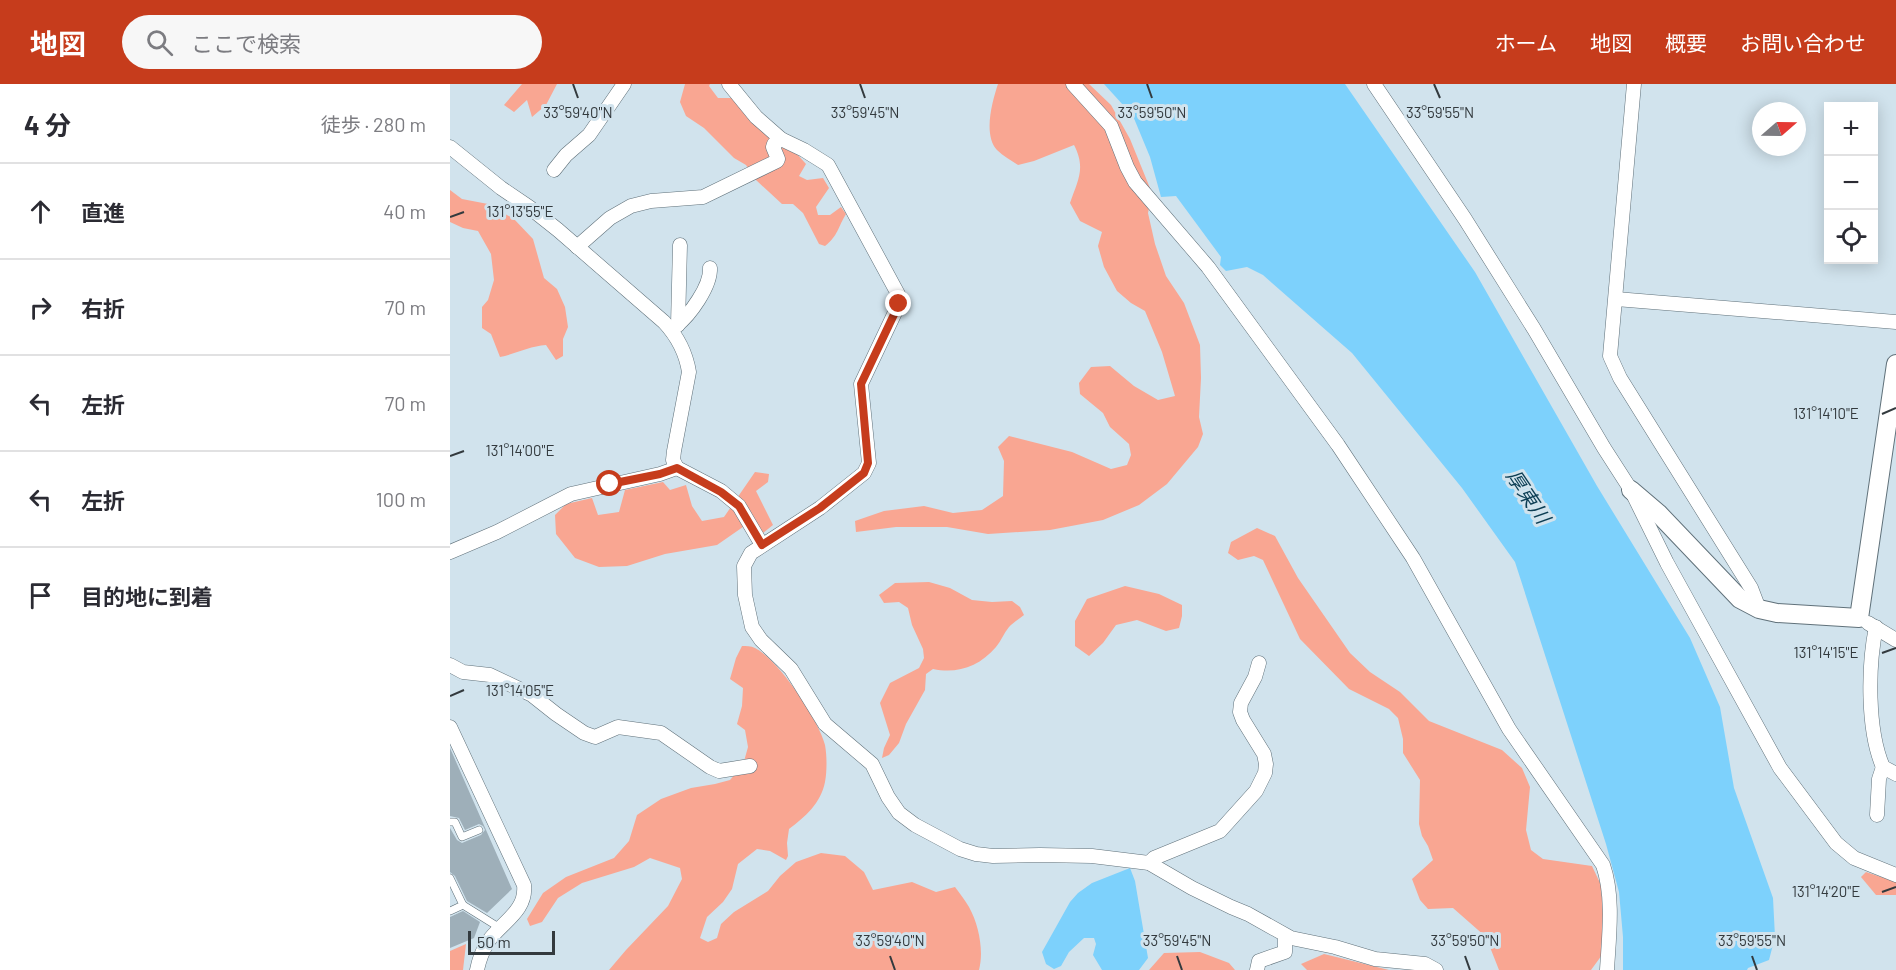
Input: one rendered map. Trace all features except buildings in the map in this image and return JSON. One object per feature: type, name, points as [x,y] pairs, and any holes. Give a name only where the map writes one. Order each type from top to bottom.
[{"type":"street","points":[[554,170],[566,155],[589,135],[624,84]]},
{"type":"street","points":[[729,84],[756,117],[781,139],[828,165],[898,294],[899,304],[861,384],[868,463],[864,473],[820,508],[751,553],[744,566],[745,595],[752,627],[761,640],[791,669],[825,724],[872,764],[888,797],[899,813],[915,825],[960,849],[993,856],[1092,856],[1149,863],[1192,888],[1273,927],[1285,936],[1375,958],[1425,964],[1436,970]]},
{"type":"street","points":[[1073,84],[1111,126],[1135,182],[1208,267],[1338,444],[1413,558],[1509,729],[1603,865],[1607,877],[1608,898],[1607,970]]},
{"type":"street","points":[[1374,84],[1466,219],[1631,490],[1667,563],[1780,768],[1836,843],[1854,858],[1896,875]]},
{"type":"street","points":[[1634,84],[1610,356],[1614,367],[1751,588],[1759,609]]},
{"type":"street","points":[[577,247],[610,218],[632,206],[651,201],[703,197],[777,161],[773,147],[781,139]]},
{"type":"street","points":[[450,147],[501,188],[529,207],[674,327]]},
{"type":"street","points":[[680,245],[674,327],[687,359],[689,372],[673,460],[677,468],[721,492],[739,506],[762,545]]},
{"type":"street","points":[[674,327],[683,321],[697,302],[711,275],[710,268]]},
{"type":"street","points":[[1616,298],[1896,322]]},
{"type":"street","points":[[1859,618],[1896,364]]},
{"type":"street","points":[[450,552],[497,532],[571,494],[677,468]]},
{"type":"street","points":[[1631,490],[1658,513],[1740,599],[1759,609],[1777,613],[1859,618],[1896,640]]},
{"type":"street","points":[[1876,627],[1873,643],[1871,703],[1874,739],[1883,767],[1879,779],[1877,815]]},
{"type":"street","points":[[1149,863],[1154,858],[1220,831],[1256,791],[1266,765],[1264,754],[1240,712],[1241,703],[1255,677],[1259,663]]},
{"type":"street","points":[[450,665],[463,672],[490,675],[532,695],[584,733],[595,737],[618,727],[661,732],[719,771],[750,766]]},
{"type":"street","points":[[450,727],[524,885],[525,896],[520,907],[488,942],[477,970]]},
{"type":"street","points":[[1883,767],[1896,774]]},
{"type":"street","points":[[1257,970],[1259,961],[1285,952],[1285,936]]},
{"type":"lane","points":[[450,822],[455,822],[462,837],[479,830]]},
{"type":"lane","points":[[450,878],[463,905],[500,928]]},
{"type":"lane","points":[[450,911],[463,905]]},
{"type":"shaded area","points":[[522,84],[557,84],[546,105],[532,117],[527,100],[514,112],[504,105]]},
{"type":"shaded area","points":[[685,84],[710,84],[709,86],[718,98],[732,98],[767,134],[796,153],[806,164],[799,176],[807,180],[823,178],[829,188],[816,207],[818,215],[830,215],[841,207],[846,214],[835,235],[825,246],[819,244],[803,213],[793,204],[782,204],[756,180],[746,165],[734,158],[704,128],[686,116],[680,102]]},
{"type":"shaded area","points":[[998,84],[1089,84],[1111,105],[1130,139],[1152,193],[1148,213],[1166,276],[1184,303],[1200,345],[1199,417],[1203,434],[1198,447],[1167,484],[1139,505],[1103,520],[1050,530],[988,534],[947,527],[896,527],[856,532],[855,521],[884,511],[924,506],[953,513],[982,510],[1003,496],[1004,461],[998,447],[1009,436],[1072,452],[1111,469],[1127,465],[1131,455],[1129,444],[1110,427],[1103,413],[1080,394],[1079,383],[1091,367],[1110,366],[1134,386],[1158,400],[1175,396],[1162,352],[1145,311],[1117,291],[1104,267],[1098,246],[1102,232],[1080,221],[1070,203],[1080,174],[1080,161],[1074,145],[1018,165],[997,150],[990,136],[990,118]]},
{"type":"shaded area","points":[[450,190],[462,199],[488,204],[514,219],[533,239],[544,278],[557,289],[565,307],[568,327],[563,339],[563,356],[556,360],[546,345],[500,357],[491,334],[482,328],[482,307],[488,300],[494,280],[491,254],[478,231],[450,222]]},
{"type":"shaded area","points":[[755,472],[769,474],[768,482],[756,491],[773,525],[763,533],[753,520],[717,545],[665,554],[627,566],[599,567],[575,558],[556,534],[555,515],[566,504],[592,498],[598,515],[619,512],[625,490],[663,482],[670,490],[686,485],[692,506],[702,521],[724,517]]},
{"type":"shaded area","points":[[1257,528],[1275,536],[1298,578],[1350,653],[1370,672],[1400,692],[1429,721],[1502,750],[1522,768],[1530,787],[1526,830],[1531,850],[1543,859],[1592,866],[1601,885],[1602,955],[1591,970],[1499,970],[1486,937],[1453,908],[1428,909],[1420,900],[1412,879],[1433,860],[1419,824],[1420,780],[1403,753],[1403,739],[1398,718],[1389,709],[1349,689],[1300,639],[1263,560],[1254,556],[1238,560],[1228,553],[1231,542]]},
{"type":"shaded area","points":[[929,582],[950,588],[972,600],[1012,601],[1020,607],[1024,615],[1009,627],[998,645],[982,660],[959,670],[933,669],[926,674],[925,690],[906,724],[899,743],[889,755],[882,758],[890,735],[880,703],[890,683],[919,668],[924,658],[908,608],[899,602],[884,603],[879,595],[895,583]]},
{"type":"shaded area","points":[[1125,586],[1159,594],[1182,605],[1179,628],[1166,631],[1137,620],[1116,625],[1103,643],[1089,656],[1075,646],[1075,621],[1087,599]]},
{"type":"shaded area","points":[[742,646],[753,647],[775,664],[806,706],[825,745],[826,778],[816,803],[789,829],[786,860],[770,851],[757,849],[738,864],[732,889],[723,902],[707,917],[700,938],[708,942],[717,938],[721,924],[734,912],[768,891],[796,862],[821,853],[845,856],[864,872],[873,890],[912,882],[936,892],[955,887],[973,914],[978,930],[981,946],[979,970],[609,970],[668,906],[682,879],[680,868],[650,858],[634,867],[582,883],[558,898],[542,922],[530,926],[527,919],[543,893],[566,877],[614,858],[629,841],[637,815],[661,799],[691,788],[730,780],[743,765],[748,747],[745,730],[737,724],[742,706],[743,688],[730,679]]},
{"type":"shaded area","points":[[1866,872],[1896,882],[1896,895],[1876,895],[1861,877]]},
{"type":"shaded area","points":[[466,944],[463,970],[450,970],[450,951]]},
{"type":"shaded area","points":[[1200,952],[1229,963],[1235,970],[1149,970],[1164,953]]},
{"type":"shaded area","points":[[1324,954],[1389,970],[1307,970],[1301,964]]},
{"type":"water","name":"厚東川","points":[[1104,84],[1345,84],[1475,272],[1597,486],[1690,638],[1720,707],[1734,788],[1773,898],[1775,937],[1769,960],[1747,970],[1623,970],[1619,892],[1606,844],[1515,562],[1462,488],[1352,353],[1263,275],[1247,267],[1226,271],[1220,265],[1221,257],[1176,196],[1161,197],[1150,157],[1133,116]]},
{"type":"water","points":[[1130,868],[1135,881],[1148,958],[1139,970],[1102,970],[1093,955],[1096,944],[1094,938],[1084,938],[1069,952],[1061,966],[1054,969],[1046,964],[1042,952],[1070,902],[1092,883]]},
{"type":"route","points":[[610,484],[660,474],[677,468],[721,492],[739,506],[762,545],[820,508],[864,473],[868,463],[861,384],[899,304]]}]
